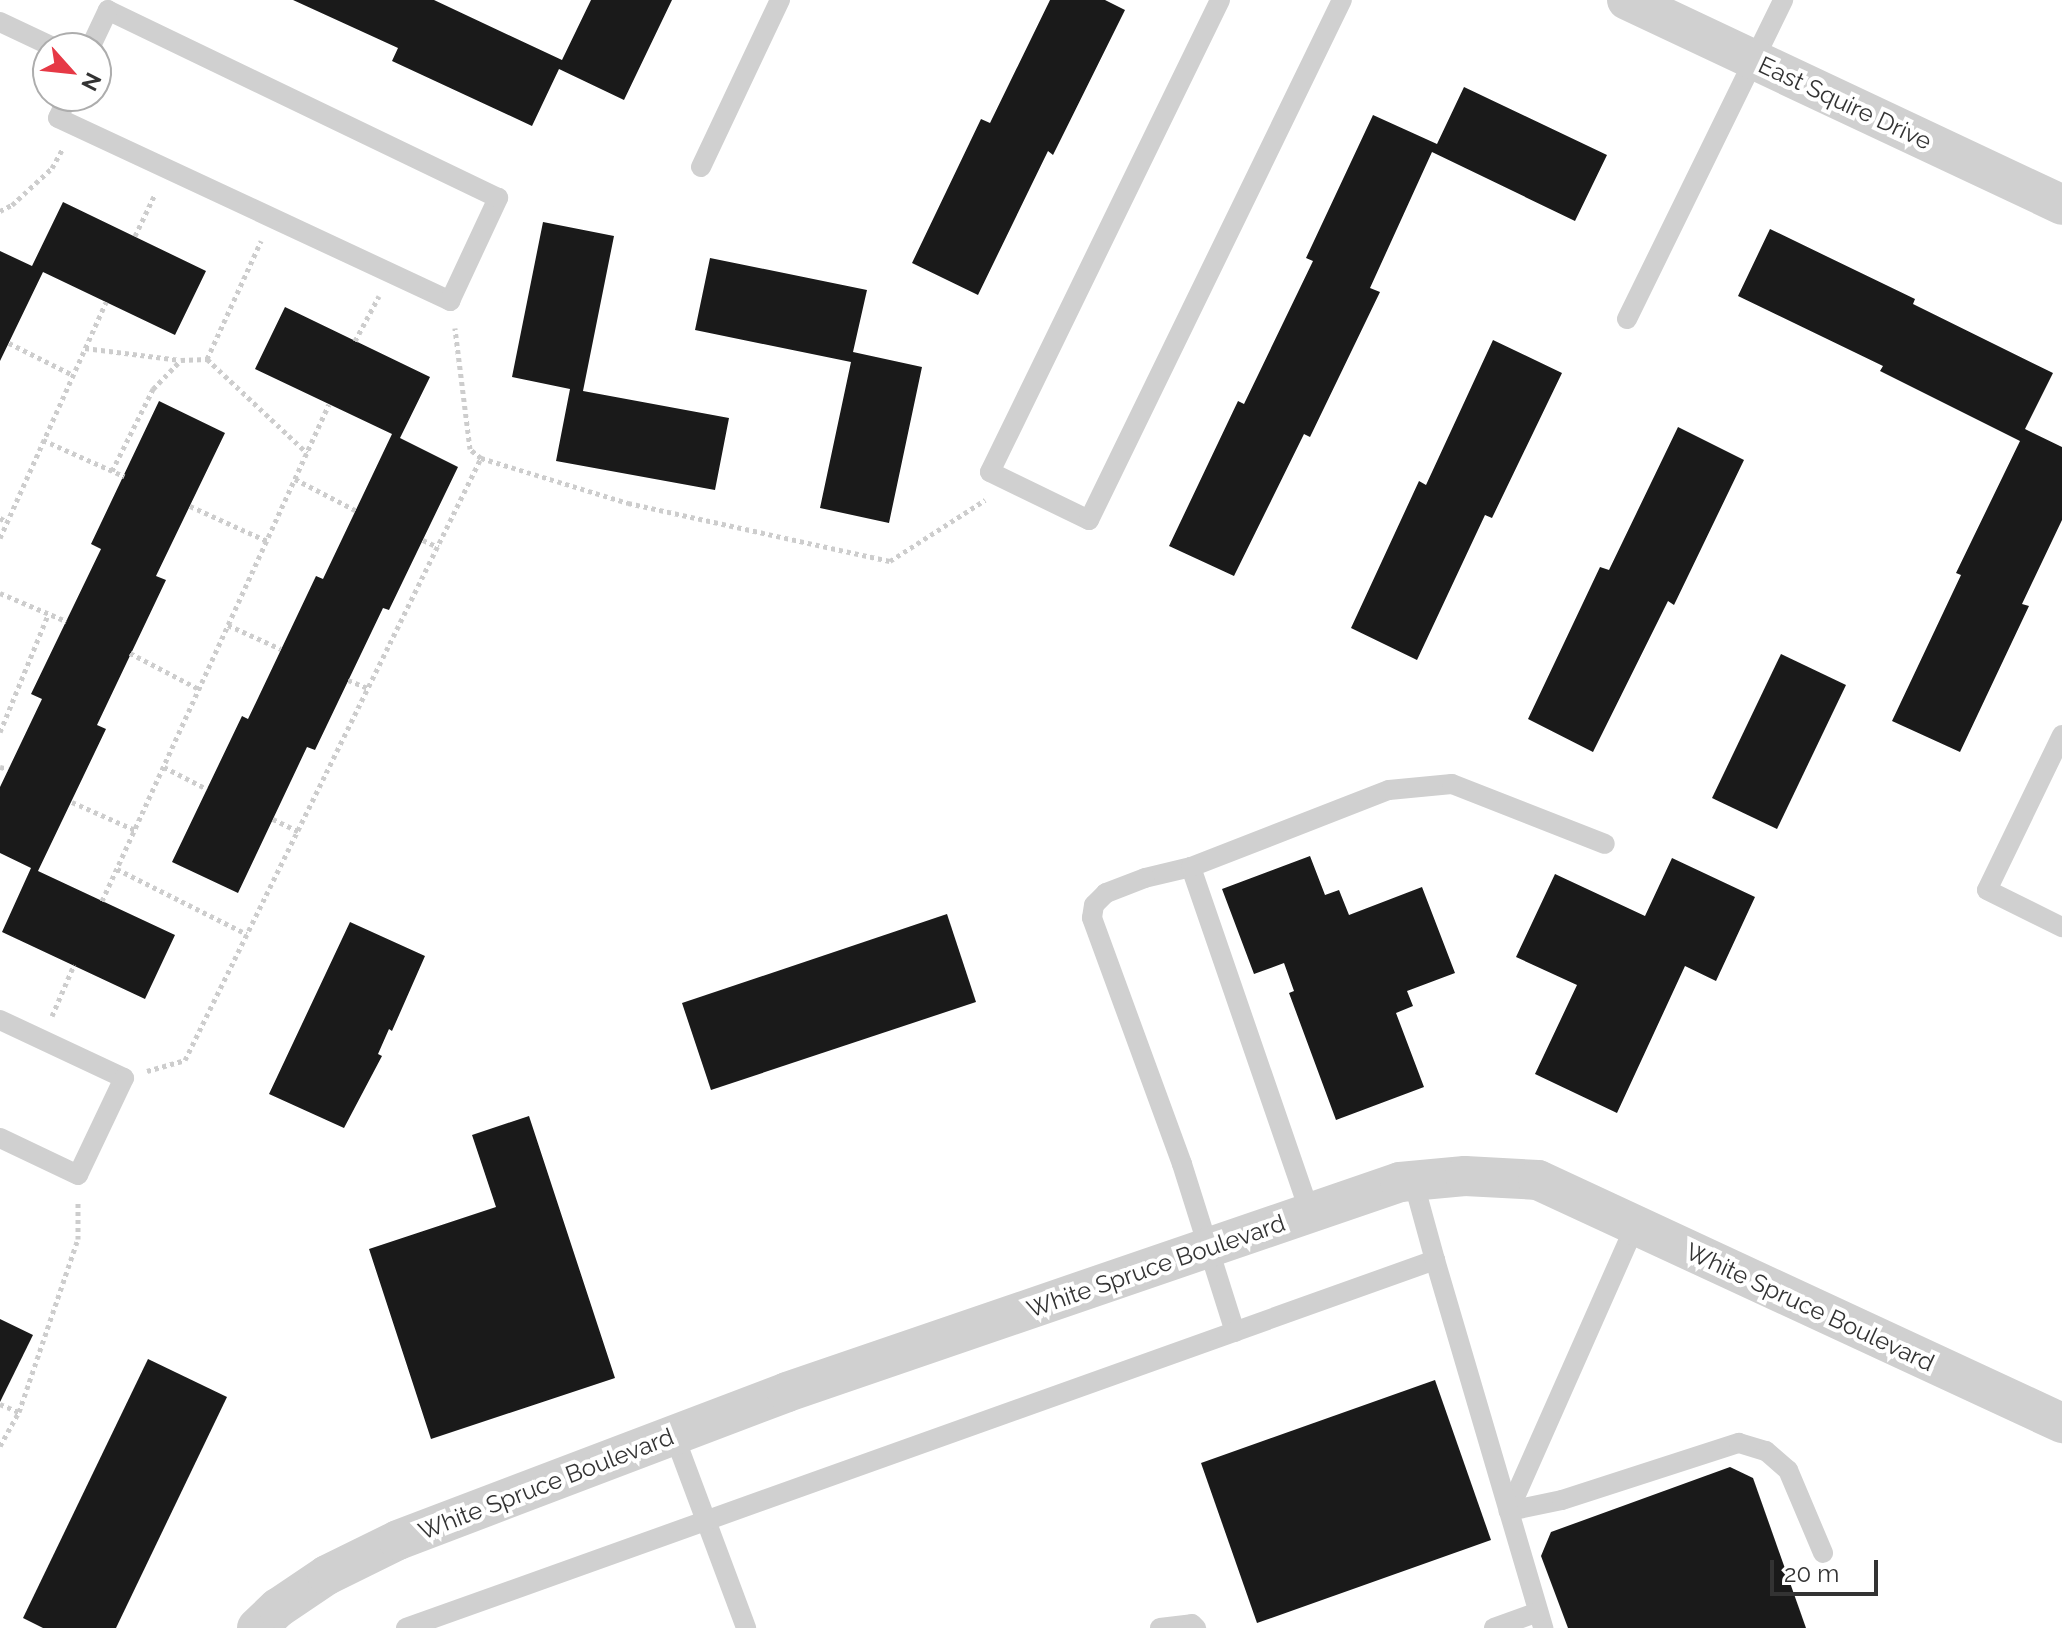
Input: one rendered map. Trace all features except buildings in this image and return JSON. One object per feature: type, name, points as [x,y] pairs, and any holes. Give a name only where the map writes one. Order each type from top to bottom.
[{"type":"street","name":"East Squire Drive","points":[[1627,0],[2062,205]]},
{"type":"street","name":"White Spruce Boulevard","points":[[257,1628],[278,1608],[327,1575],[398,1540],[787,1392],[1413,1180],[1465,1176],[1538,1180],[2062,1423]]},
{"type":"lane","points":[[701,167],[780,0]]},
{"type":"lane","points":[[1220,0],[990,472],[1089,520],[1342,0]]},
{"type":"lane","points":[[1627,319],[1783,0]]},
{"type":"lane","points":[[61,112],[58,118],[450,301],[498,198],[108,10],[98,32]]},
{"type":"lane","points":[[0,22],[32,37]]},
{"type":"lane","points":[[2062,735],[1987,890],[2062,927]]},
{"type":"lane","points":[[1235,1332],[1182,1164],[1092,918],[1094,905],[1106,893],[1145,878],[1191,867],[1389,790],[1452,784],[1605,844]]},
{"type":"lane","points":[[1191,867],[1310,1213]]},
{"type":"lane","points":[[0,1020],[124,1078],[78,1175],[0,1138]]},
{"type":"lane","points":[[1413,1180],[1541,1620],[1494,1628]]},
{"type":"lane","points":[[1509,1511],[1635,1226]]},
{"type":"lane","points":[[406,1628],[1435,1260]]},
{"type":"lane","points":[[674,1435],[746,1628]]},
{"type":"lane","points":[[1509,1511],[1562,1500],[1739,1443],[1766,1451],[1788,1470],[1823,1553]]},
{"type":"lane","points":[[1160,1628],[1181,1624],[1196,1628]]},
{"type":"path","points":[[0,211],[12,205],[52,168],[75,126]]},
{"type":"path","points":[[135,236],[167,169]]},
{"type":"path","points":[[207,359],[272,218]]},
{"type":"path","points":[[355,341],[390,273]]},
{"type":"path","points":[[450,301],[470,449],[481,458],[628,503],[890,561],[995,493]]},
{"type":"path","points":[[0,538],[106,302]]},
{"type":"path","points":[[9,343],[73,375]]},
{"type":"path","points":[[85,348],[181,360],[207,359],[307,453]]},
{"type":"path","points":[[112,471],[153,389],[181,360]]},
{"type":"path","points":[[102,901],[329,404]]},
{"type":"path","points":[[43,440],[124,476]]},
{"type":"path","points":[[124,1078],[185,1060],[481,458]]},
{"type":"path","points":[[295,479],[355,510]]},
{"type":"path","points":[[190,506],[267,541]]},
{"type":"path","points":[[0,518],[7,522]]},
{"type":"path","points":[[423,540],[438,547]]},
{"type":"path","points":[[0,593],[66,621]]},
{"type":"path","points":[[0,732],[48,615]]},
{"type":"path","points":[[228,625],[281,649]]},
{"type":"path","points":[[130,653],[199,689]]},
{"type":"path","points":[[348,680],[368,688]]},
{"type":"path","points":[[0,767],[8,769]]},
{"type":"path","points":[[164,767],[207,789]]},
{"type":"path","points":[[72,802],[135,830]]},
{"type":"path","points":[[273,819],[298,831]]},
{"type":"path","points":[[117,869],[247,934]]},
{"type":"path","points":[[42,1040],[74,965]]},
{"type":"path","points":[[0,1446],[19,1412],[78,1239],[78,1175]]},
{"type":"path","points":[[0,1404],[19,1412]]}]
